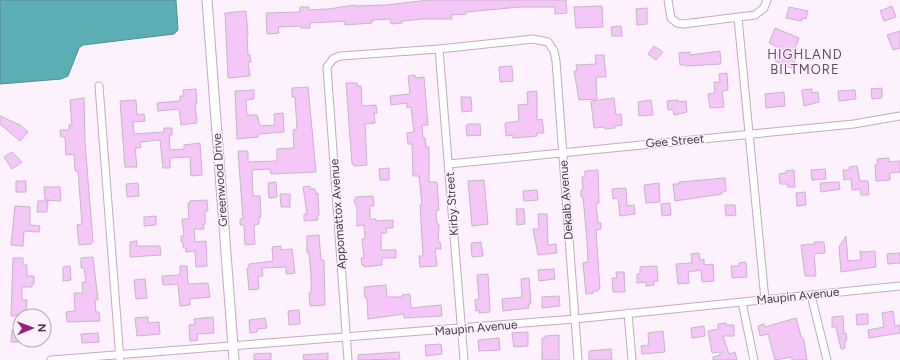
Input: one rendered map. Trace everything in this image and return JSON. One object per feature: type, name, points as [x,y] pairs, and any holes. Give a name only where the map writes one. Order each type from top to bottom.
[{"type":"street","name":"Greenwood Drive","points":[[206,0],[234,360]]},
{"type":"street","points":[[668,0],[671,18],[677,23],[752,16],[760,12],[767,0]]},
{"type":"street","points":[[738,18],[765,300]]},
{"type":"street","name":"Dekalb Avenue","points":[[438,49],[532,39],[548,42],[554,51],[578,360]]},
{"type":"street","name":"Appomattox Avenue","points":[[348,360],[327,67],[333,59],[340,56],[438,49]]},
{"type":"street","name":"Kirby Street","points":[[438,49],[449,164],[464,360]]},
{"type":"street","points":[[99,86],[120,357]]},
{"type":"street","name":"Gee Street","points":[[449,164],[619,146],[854,124],[900,116]]},
{"type":"street","name":"Maupin Avenue","points":[[51,360],[120,357],[233,345],[347,338],[575,320],[628,313],[900,286]]},
{"type":"street","points":[[811,295],[827,360]]},
{"type":"street","points":[[742,302],[754,360]]},
{"type":"street","points":[[628,313],[632,360]]},
{"type":"water","points":[[0,0],[176,0],[178,30],[174,34],[83,45],[79,48],[68,76],[61,79],[0,84]]},
{"type":"building","points":[[429,0],[566,0],[567,13],[555,14],[555,7],[520,7],[466,12],[466,14],[451,15],[452,19],[423,19],[402,21],[402,23],[391,24],[390,19],[372,20],[372,23],[345,25],[345,21],[310,23],[310,28],[301,28],[301,26],[278,27],[279,33],[267,34],[266,13],[300,12],[300,7],[309,7],[309,10],[328,9],[355,5],[386,5]]},
{"type":"building","points":[[602,6],[603,27],[576,28],[574,7]]},
{"type":"building","points":[[892,6],[896,17],[884,21],[880,11]]},
{"type":"building","points":[[789,7],[808,11],[806,19],[802,18],[802,21],[786,18]]},
{"type":"building","points":[[647,8],[647,24],[637,25],[636,9]]},
{"type":"building","points":[[246,11],[248,55],[250,55],[251,62],[248,62],[250,76],[228,78],[225,13]]},
{"type":"building","points":[[621,26],[622,36],[612,36],[611,27]]},
{"type":"building","points":[[775,28],[799,38],[793,53],[797,55],[792,68],[775,61],[780,48],[769,43]]},
{"type":"building","points":[[900,31],[900,48],[893,50],[887,35]]},
{"type":"building","points":[[654,46],[663,52],[656,60],[648,54]]},
{"type":"building","points":[[720,51],[721,64],[680,65],[679,53],[690,52],[690,55]]},
{"type":"building","points":[[595,55],[604,55],[606,77],[596,77],[597,99],[579,100],[574,71],[577,71],[576,65],[596,64]]},
{"type":"building","points":[[512,66],[513,81],[500,82],[499,67]]},
{"type":"building","points":[[727,73],[728,90],[722,91],[724,107],[710,108],[708,94],[715,93],[714,82],[720,82],[719,74]]},
{"type":"building","points":[[415,75],[415,78],[424,77],[428,125],[422,125],[423,138],[425,138],[426,147],[429,147],[429,182],[437,182],[439,210],[436,211],[437,224],[439,224],[438,242],[440,242],[441,249],[435,249],[437,266],[420,267],[419,256],[423,256],[420,205],[422,205],[419,176],[413,176],[412,144],[408,144],[407,133],[414,132],[411,107],[407,108],[407,103],[391,105],[390,96],[410,94],[408,76]]},
{"type":"building","points":[[346,83],[357,83],[358,86],[361,86],[362,106],[376,105],[377,113],[374,113],[375,123],[365,124],[367,165],[354,166],[354,164],[352,164]]},
{"type":"building","points":[[308,87],[316,172],[271,174],[270,169],[252,170],[253,196],[260,196],[261,217],[259,217],[259,224],[254,225],[255,244],[245,245],[244,225],[240,225],[240,219],[243,219],[238,151],[248,151],[248,162],[277,161],[277,149],[294,148],[293,130],[297,129],[295,97],[292,97],[292,88]]},
{"type":"building","points":[[882,88],[882,98],[872,99],[871,89]]},
{"type":"building","points":[[196,89],[197,104],[195,104],[197,123],[181,125],[179,109],[158,111],[157,103],[180,101],[180,96],[184,96],[183,90]]},
{"type":"building","points":[[812,89],[812,93],[818,92],[819,102],[804,106],[802,90]]},
{"type":"building","points":[[254,90],[254,99],[246,100],[247,115],[257,115],[260,126],[275,125],[274,114],[283,113],[284,132],[258,134],[258,137],[237,139],[235,91]]},
{"type":"building","points":[[855,90],[856,99],[839,101],[838,91]]},
{"type":"building","points":[[537,91],[537,120],[542,119],[544,133],[537,133],[537,136],[513,138],[513,135],[506,136],[505,123],[519,121],[518,105],[528,104],[527,92]]},
{"type":"building","points":[[784,92],[785,106],[766,108],[765,94]]},
{"type":"building","points":[[461,97],[471,97],[472,111],[462,112]]},
{"type":"building","points":[[84,98],[85,142],[93,242],[91,244],[79,245],[77,225],[82,224],[78,171],[75,171],[74,154],[66,155],[65,137],[61,137],[60,130],[69,130],[69,125],[72,125],[70,100]]},
{"type":"building","points":[[614,98],[616,115],[621,114],[622,125],[615,126],[615,128],[594,128],[591,101]]},
{"type":"building","points":[[136,100],[137,115],[144,114],[145,121],[133,122],[134,134],[164,132],[164,128],[172,128],[172,135],[169,135],[170,150],[184,149],[184,145],[200,143],[202,175],[191,176],[190,157],[170,158],[170,168],[163,168],[160,140],[140,142],[141,148],[135,148],[137,167],[125,167],[120,101]]},
{"type":"building","points":[[651,100],[653,115],[639,116],[638,102]]},
{"type":"building","points":[[678,100],[678,102],[686,101],[687,112],[674,115],[673,109],[668,110],[667,101]]},
{"type":"building","points":[[0,116],[20,125],[28,132],[20,141],[0,124]]},
{"type":"building","points":[[468,124],[480,124],[481,135],[467,136],[466,126]]},
{"type":"building","points":[[12,152],[22,162],[12,169],[4,157]]},
{"type":"building","points":[[889,158],[889,162],[900,161],[900,172],[890,173],[890,180],[876,181],[875,165],[878,164],[877,159]]},
{"type":"building","points":[[857,166],[860,181],[868,181],[869,195],[861,195],[860,189],[852,190],[851,179],[844,180],[843,170],[850,170],[849,167]]},
{"type":"building","points":[[389,168],[389,180],[380,180],[379,169]]},
{"type":"building","points":[[825,169],[826,179],[812,180],[811,170]]},
{"type":"building","points":[[598,170],[599,203],[596,204],[598,223],[601,223],[601,229],[596,230],[600,289],[598,289],[598,291],[593,291],[593,293],[586,294],[583,263],[588,262],[583,197],[581,197],[581,190],[583,189],[582,177],[585,177],[585,171]]},
{"type":"building","points":[[794,170],[795,187],[788,187],[787,184],[780,184],[779,174]]},
{"type":"building","points":[[725,178],[726,191],[722,192],[722,194],[675,201],[673,184],[679,184],[679,182]]},
{"type":"building","points":[[484,180],[488,224],[472,226],[468,181]]},
{"type":"building","points":[[16,181],[26,181],[26,192],[16,192]]},
{"type":"building","points":[[276,182],[277,197],[269,198],[268,183]]},
{"type":"building","points":[[839,182],[840,189],[821,192],[820,183]]},
{"type":"building","points":[[138,183],[139,196],[127,197],[126,184]]},
{"type":"building","points":[[659,183],[660,202],[646,203],[644,185]]},
{"type":"building","points":[[310,186],[310,189],[315,189],[316,194],[318,193],[319,215],[317,216],[318,220],[304,221],[304,214],[307,214],[303,187]]},
{"type":"building","points":[[44,187],[60,187],[61,201],[45,200]]},
{"type":"building","points":[[626,188],[627,206],[634,205],[635,214],[620,216],[618,198],[613,199],[612,189]]},
{"type":"building","points":[[537,190],[538,200],[524,201],[523,191]]},
{"type":"building","points":[[805,192],[806,205],[797,206],[796,193]]},
{"type":"building","points":[[280,194],[290,194],[290,207],[281,207]]},
{"type":"building","points":[[373,196],[374,206],[370,206],[370,219],[376,219],[376,221],[393,220],[393,228],[386,228],[387,233],[381,233],[381,250],[396,250],[396,258],[382,258],[382,265],[364,267],[364,265],[362,265],[361,258],[364,258],[362,239],[365,239],[364,225],[357,226],[357,207],[354,202],[356,197]]},
{"type":"building","points":[[207,200],[208,211],[205,211],[205,224],[203,225],[204,229],[194,229],[195,242],[206,241],[207,266],[196,267],[195,251],[186,252],[186,248],[183,248],[183,242],[181,242],[181,236],[184,236],[182,219],[189,219],[188,203],[190,203],[190,201]]},
{"type":"building","points":[[38,201],[48,201],[47,212],[37,212]]},
{"type":"building","points":[[670,203],[671,215],[662,216],[661,204]]},
{"type":"building","points":[[725,205],[735,205],[736,215],[726,216]]},
{"type":"building","points":[[15,206],[30,207],[30,225],[40,226],[39,232],[24,231],[23,246],[11,245]]},
{"type":"building","points":[[516,209],[524,209],[525,224],[517,225]]},
{"type":"building","points":[[538,214],[547,214],[548,245],[556,244],[557,253],[538,255],[533,229],[539,229]]},
{"type":"building","points":[[156,216],[156,225],[144,226],[144,217]]},
{"type":"building","points":[[319,235],[321,260],[324,260],[325,305],[310,306],[309,293],[311,293],[311,275],[309,253],[307,253],[307,236]]},
{"type":"building","points":[[846,236],[848,261],[861,260],[860,251],[875,251],[876,267],[841,272],[839,247]]},
{"type":"building","points":[[137,241],[137,246],[160,246],[161,255],[130,257],[130,242]]},
{"type":"building","points":[[481,242],[483,256],[472,257],[471,243]]},
{"type":"building","points":[[814,242],[824,242],[825,253],[814,254],[816,276],[805,276],[801,245],[815,244]]},
{"type":"building","points":[[281,246],[281,250],[292,249],[295,273],[286,274],[286,267],[262,268],[263,276],[258,277],[259,289],[249,290],[247,268],[249,268],[249,264],[273,261],[272,247]]},
{"type":"building","points":[[699,253],[700,260],[704,259],[704,265],[713,264],[714,281],[702,282],[701,270],[688,272],[689,283],[678,284],[676,264],[692,263],[691,254]]},
{"type":"building","points":[[900,253],[900,263],[888,264],[887,254]]},
{"type":"building","points":[[93,257],[98,300],[95,300],[96,312],[99,312],[100,321],[67,322],[66,312],[75,311],[74,293],[83,293],[82,282],[86,282],[84,268],[81,268],[81,258]]},
{"type":"building","points":[[13,258],[23,258],[23,265],[27,265],[27,276],[34,276],[34,284],[32,284],[32,287],[22,287],[22,300],[27,300],[26,308],[12,308],[11,316]]},
{"type":"building","points":[[746,262],[747,277],[732,278],[731,266],[739,266],[739,263]]},
{"type":"building","points":[[70,266],[71,280],[63,281],[63,267]]},
{"type":"building","points":[[180,266],[187,266],[188,284],[208,283],[210,297],[190,299],[190,305],[180,306],[178,284],[163,285],[162,276],[180,275]]},
{"type":"building","points":[[657,266],[658,281],[654,281],[654,285],[646,286],[646,282],[637,283],[637,274],[640,274],[640,267]]},
{"type":"building","points":[[554,269],[555,279],[539,281],[538,270]]},
{"type":"building","points":[[616,272],[624,272],[625,292],[613,292],[612,278],[617,278]]},
{"type":"building","points":[[488,274],[490,312],[479,313],[479,310],[476,311],[475,300],[479,299],[477,275]]},
{"type":"building","points":[[529,278],[531,304],[528,304],[529,308],[503,311],[502,299],[522,297],[521,279]]},
{"type":"building","points":[[145,279],[147,298],[136,299],[134,280]]},
{"type":"building","points":[[386,285],[387,297],[403,297],[402,295],[410,294],[411,308],[441,305],[442,316],[404,318],[404,314],[368,319],[367,298],[365,298],[364,287]]},
{"type":"building","points":[[559,296],[560,306],[542,308],[542,297]]},
{"type":"building","points":[[299,310],[300,324],[289,325],[288,311]]},
{"type":"building","points":[[893,311],[895,326],[900,325],[900,333],[869,338],[868,330],[884,327],[882,313]]},
{"type":"building","points":[[868,314],[868,324],[857,325],[856,315]]},
{"type":"building","points":[[843,316],[844,334],[846,333],[847,340],[845,340],[845,348],[841,349],[836,327],[832,327],[832,317]]},
{"type":"building","points":[[148,317],[148,323],[159,322],[160,334],[137,336],[135,318]]},
{"type":"building","points":[[213,317],[214,333],[197,334],[198,340],[190,341],[189,325],[195,324],[194,319]]},
{"type":"building","points":[[265,318],[267,328],[257,329],[257,332],[250,333],[249,320]]},
{"type":"building","points":[[796,318],[801,336],[804,340],[807,360],[792,360],[792,357],[775,360],[768,334],[760,336],[758,326],[764,324],[765,327]]},
{"type":"building","points":[[726,323],[726,325],[734,325],[734,336],[723,336],[729,354],[735,352],[737,360],[713,360],[713,357],[720,355],[720,352],[712,353],[708,331],[718,329],[718,324]]},
{"type":"building","points":[[704,326],[705,336],[692,338],[691,328]]},
{"type":"building","points":[[663,331],[665,352],[642,354],[641,346],[649,345],[648,333]]},
{"type":"building","points":[[528,332],[528,346],[514,347],[512,333]]},
{"type":"building","points":[[98,333],[99,342],[82,343],[81,334]]},
{"type":"building","points":[[559,335],[559,360],[542,360],[542,338],[545,338],[545,336]]},
{"type":"building","points":[[499,338],[500,350],[479,351],[478,340]]},
{"type":"building","points":[[441,344],[442,354],[426,356],[425,345]]},
{"type":"building","points":[[611,349],[612,360],[589,360],[589,351]]},
{"type":"building","points":[[399,352],[400,359],[358,360],[358,355]]},
{"type":"building","points":[[271,353],[271,360],[254,360],[254,354]]},
{"type":"building","points":[[328,353],[328,360],[304,360],[303,355]]},
{"type":"district","name":"HIGHLAND BILTMORE","points":[[805,62]]}]
